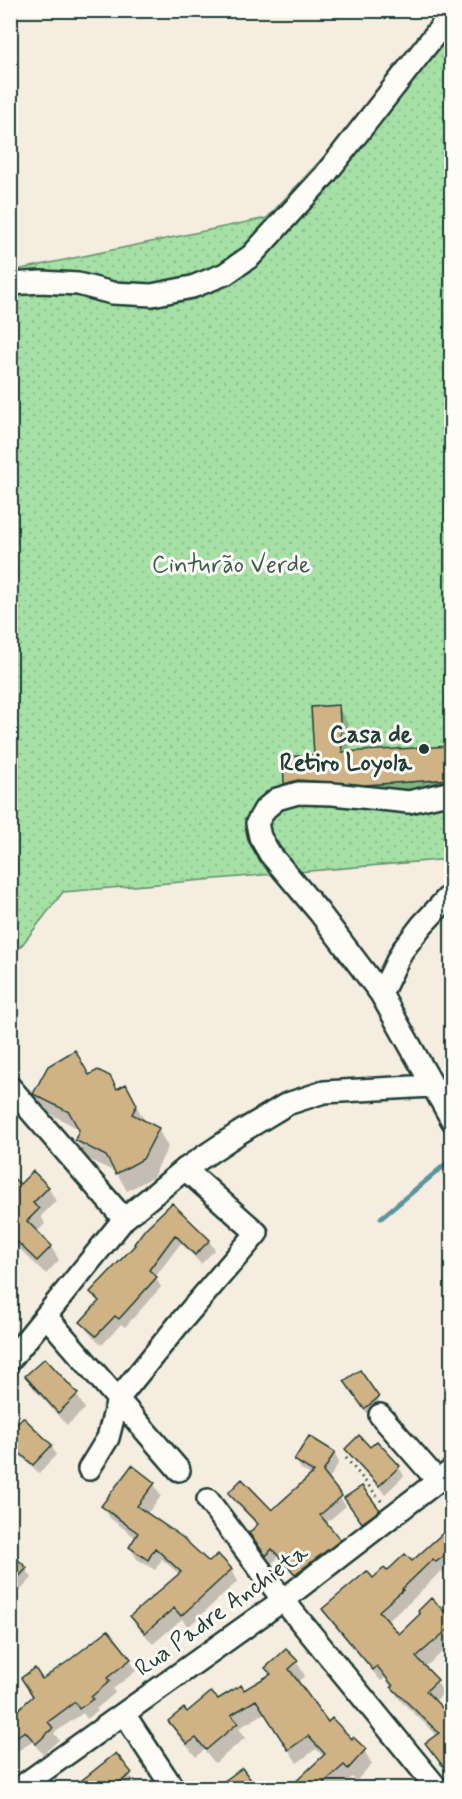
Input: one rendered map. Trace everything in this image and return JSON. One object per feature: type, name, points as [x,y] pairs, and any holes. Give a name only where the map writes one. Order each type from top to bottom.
[{"type":"street","points":[[10,284],[41,282],[78,284],[112,293],[152,295],[192,287],[225,274],[251,256],[325,176],[408,66],[452,13]]},
{"type":"street","points":[[452,792],[409,802],[333,794],[298,793],[277,799],[266,809],[257,823],[260,837],[270,854],[319,912],[381,994],[452,1120]]},
{"type":"street","points":[[381,994],[402,951],[422,925],[452,893]]},
{"type":"street","points":[[10,1360],[124,1219],[185,1169],[287,1104],[324,1092],[431,1086]]},
{"type":"street","points":[[10,1088],[124,1219]]},
{"type":"street","points":[[88,1469],[108,1438],[118,1399],[257,1233],[185,1169]]},
{"type":"street","points":[[46,1316],[179,1470]]},
{"type":"street","points":[[380,1415],[445,1475]]},
{"type":"street","name":"Rua Padre Anchieta","points":[[19,1788],[284,1600],[445,1475]]},
{"type":"street","points":[[208,1500],[284,1600],[437,1788]]},
{"type":"street","points":[[124,1714],[173,1788]]},
{"type":"path","points":[[346,1458],[393,1515]]},
{"type":"green space","name":"Cinturão Verde","points":[[451,19],[451,859],[63,892],[11,959],[11,271],[267,218]]},
{"type":"building","name":"Casa de Retiro Loyola","points":[[339,705],[342,752],[452,746],[452,779],[365,785],[298,780],[284,784],[283,757],[314,755],[311,707]]},
{"type":"building","points":[[75,1050],[89,1075],[98,1070],[110,1076],[117,1089],[126,1084],[137,1105],[132,1114],[159,1128],[143,1159],[116,1174],[106,1156],[75,1140],[79,1130],[69,1112],[33,1094],[48,1066]]},
{"type":"building","points":[[33,1171],[49,1187],[33,1203],[39,1209],[27,1221],[52,1246],[37,1261],[10,1235],[10,1175],[20,1184]]},
{"type":"building","points":[[172,1203],[210,1240],[195,1255],[175,1235],[149,1270],[157,1277],[119,1319],[115,1316],[96,1336],[80,1322],[99,1301],[90,1292],[135,1245],[145,1229]]},
{"type":"building","points":[[45,1358],[78,1394],[58,1413],[25,1376]]},
{"type":"building","points":[[360,1370],[379,1397],[364,1409],[344,1381]]},
{"type":"building","points":[[23,1417],[52,1445],[33,1465],[10,1444],[10,1431]]},
{"type":"building","points":[[359,1435],[370,1447],[377,1441],[400,1466],[379,1486],[345,1449]]},
{"type":"building","points":[[309,1436],[335,1452],[323,1472],[342,1496],[320,1515],[341,1540],[295,1574],[272,1549],[266,1556],[249,1533],[258,1524],[228,1493],[242,1479],[272,1510],[314,1472],[294,1460]]},
{"type":"building","points":[[132,1465],[155,1483],[137,1506],[182,1537],[209,1562],[218,1554],[232,1569],[181,1616],[174,1608],[145,1633],[130,1616],[181,1572],[155,1548],[148,1560],[129,1547],[138,1533],[101,1506]]},
{"type":"building","points":[[362,1486],[380,1510],[362,1523],[344,1498]]},
{"type":"building","points":[[452,1525],[452,1550],[436,1562],[433,1559],[379,1611],[399,1634],[420,1614],[418,1611],[431,1598],[452,1619],[452,1626],[416,1657],[438,1680],[426,1691],[452,1718],[452,1778],[425,1743],[439,1733],[391,1687],[393,1686],[377,1666],[373,1670],[322,1609],[367,1571],[373,1578],[384,1568],[387,1571],[405,1554],[412,1561]]},
{"type":"building","points":[[10,1552],[27,1568],[10,1586]]},
{"type":"building","points":[[108,1630],[131,1659],[107,1678],[110,1681],[91,1697],[93,1699],[79,1709],[75,1702],[48,1722],[53,1728],[36,1744],[25,1731],[10,1741],[10,1717],[33,1696],[21,1678],[35,1668],[42,1679]]},
{"type":"building","points":[[286,1649],[298,1661],[289,1669],[328,1722],[332,1718],[352,1739],[353,1737],[366,1749],[348,1769],[344,1765],[318,1788],[289,1788],[325,1754],[308,1736],[288,1750],[256,1700],[231,1715],[238,1723],[206,1750],[196,1738],[187,1744],[168,1721],[184,1708],[187,1712],[211,1692],[218,1699],[241,1685],[244,1690],[271,1674],[265,1668]]},
{"type":"building","points":[[116,1753],[132,1773],[112,1788],[72,1788]]},
{"type":"building","points":[[242,1768],[257,1788],[215,1788]]},
{"type":"waterway","points":[[381,1218],[452,1159]]},
{"type":"place","name":"Casa de Retiro Loyola","points":[[424,749]]}]
